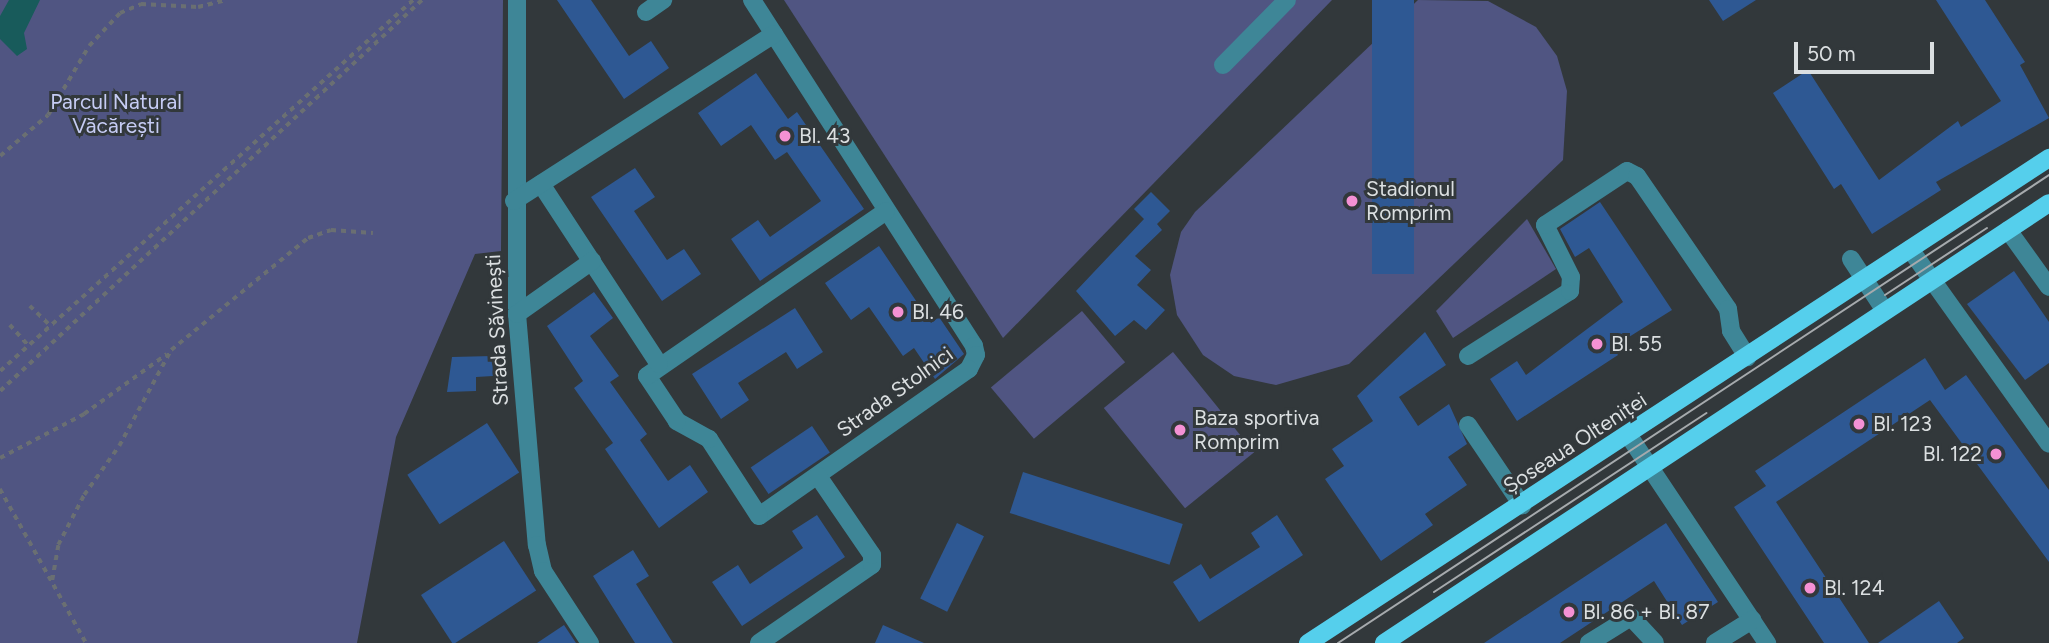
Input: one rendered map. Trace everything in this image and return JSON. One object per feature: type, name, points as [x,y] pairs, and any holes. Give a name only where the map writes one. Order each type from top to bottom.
[{"type":"main road","name":"Șoseaua Olteniței","points":[[1308,643],[1629,436],[2049,158]]},
{"type":"main road","points":[[1384,643],[2049,203]]},
{"type":"street","name":"Strada Săvinești","points":[[517,0],[514,201],[517,314],[540,560],[590,643]]},
{"type":"street","points":[[646,12],[663,0]]},
{"type":"street","name":"Strada Stolnici","points":[[752,0],[976,355],[969,369],[818,476]]},
{"type":"street","points":[[1223,65],[1287,0]]},
{"type":"street","points":[[514,201],[774,34]]},
{"type":"street","points":[[1468,356],[1570,291],[1572,277],[1545,225],[1627,171],[1637,176],[1728,309],[1731,331],[1747,357]]},
{"type":"street","points":[[541,184],[659,364]]},
{"type":"street","points":[[759,643],[872,565],[872,555],[818,476],[759,516],[709,439],[677,421],[647,376],[659,364],[886,211]]},
{"type":"street","points":[[2008,230],[2049,287]]},
{"type":"street","points":[[1910,249],[2049,443]]},
{"type":"street","points":[[1851,259],[1885,311]]},
{"type":"street","points":[[517,314],[592,261]]},
{"type":"street","points":[[1468,425],[1522,505]]},
{"type":"street","points":[[1629,436],[1767,643]]},
{"type":"street","points":[[1588,643],[1632,617],[1655,643]]},
{"type":"street","points":[[1715,643],[1752,620]]},
{"type":"path","points":[[0,156],[48,115],[89,46],[120,13],[141,4],[198,7],[226,0]]},
{"type":"path","points":[[0,371],[413,0]]},
{"type":"path","points":[[0,391],[422,0]]},
{"type":"path","points":[[0,458],[84,414],[171,350],[308,238],[331,230],[373,233]]},
{"type":"path","points":[[30,306],[50,325]]},
{"type":"path","points":[[10,325],[28,345]]},
{"type":"path","points":[[52,580],[58,545],[171,350]]},
{"type":"path","points":[[0,489],[86,643]]},
{"type":"green space","name":"Parcul Natural Văcărești","points":[[0,0],[503,0],[501,251],[475,254],[396,437],[357,643],[0,643]]},
{"type":"green space","points":[[784,0],[1332,0],[1003,338]]},
{"type":"green space","name":"Stadionul Romprim","points":[[1418,0],[1488,1],[1536,27],[1557,56],[1567,91],[1563,160],[1349,364],[1276,385],[1234,376],[1203,355],[1177,315],[1170,275],[1181,232],[1195,212]]},
{"type":"green space","points":[[1527,219],[1556,269],[1453,338],[1436,311]]},
{"type":"green space","points":[[1082,311],[1125,362],[1034,439],[991,387]]},
{"type":"green space","name":"Baza sportiva Romprim","points":[[1173,352],[1254,452],[1185,508],[1104,408]]},
{"type":"shaded area","points":[[9,0],[40,0],[24,33],[27,49],[17,56],[0,39],[0,16]]},
{"type":"building","points":[[557,0],[591,0],[629,56],[651,41],[669,68],[624,99]]},
{"type":"building","points":[[1372,0],[1414,0],[1414,274],[1372,274]]},
{"type":"building","points":[[1709,0],[1756,0],[1723,21]]},
{"type":"building","points":[[1936,0],[1985,0],[2025,62],[2020,65],[2049,118],[1936,182],[1941,190],[1872,234],[1841,184],[1834,189],[1773,93],[1808,70],[1879,180],[1958,121],[1961,127],[2001,101]]},
{"type":"building","points":[[756,73],[788,119],[797,112],[864,209],[760,281],[731,239],[758,220],[770,237],[821,201],[787,152],[775,160],[751,125],[721,146],[698,113]]},
{"type":"building","points":[[635,168],[655,197],[634,211],[667,260],[684,249],[701,274],[662,301],[591,197]]},
{"type":"building","points":[[1151,192],[1170,211],[1157,224],[1162,230],[1135,256],[1151,270],[1137,285],[1165,310],[1146,330],[1134,320],[1115,336],[1076,291],[1144,219],[1134,209]]},
{"type":"building","name":"Bl. 55","points":[[1600,202],[1672,310],[1613,347],[1618,355],[1517,421],[1490,379],[1517,361],[1526,375],[1623,302],[1589,248],[1575,257],[1560,229]]},
{"type":"building","name":"Bl. 46","points":[[879,246],[931,323],[939,317],[964,354],[935,379],[914,348],[903,356],[869,307],[851,320],[825,283]]},
{"type":"building","points":[[2014,271],[2049,322],[2049,363],[2025,380],[1967,304]]},
{"type":"building","points":[[594,292],[613,318],[590,336],[619,376],[610,382],[647,434],[640,440],[668,481],[690,465],[708,492],[659,528],[605,449],[613,443],[574,388],[583,381],[547,326]]},
{"type":"building","points":[[795,308],[823,352],[797,369],[786,352],[738,383],[749,400],[721,419],[692,374]]},
{"type":"building","points":[[1425,332],[1446,365],[1399,397],[1418,426],[1449,404],[1467,444],[1448,457],[1467,485],[1425,514],[1433,525],[1381,561],[1325,479],[1344,466],[1332,449],[1373,421],[1357,396]]},
{"type":"building","points":[[492,356],[493,376],[476,377],[476,391],[447,392],[452,357]]},
{"type":"building","points":[[1925,358],[1945,390],[1966,375],[2049,490],[2049,562],[1930,400],[1776,502],[1869,643],[1824,643],[1734,507],[1766,486],[1755,471]]},
{"type":"building","points":[[487,423],[519,472],[439,524],[407,475]]},
{"type":"building","points":[[812,426],[830,453],[769,494],[751,467]]},
{"type":"building","points":[[1023,472],[1183,524],[1169,565],[1010,513]]},
{"type":"building","points":[[817,515],[845,557],[742,626],[712,582],[738,565],[750,584],[803,548],[792,531]]},
{"type":"building","points":[[1277,515],[1303,555],[1199,622],[1173,582],[1201,564],[1210,579],[1260,547],[1251,533]]},
{"type":"building","points":[[957,523],[984,536],[947,612],[920,598]]},
{"type":"building","points":[[1666,523],[1718,602],[1682,625],[1654,581],[1560,643],[1484,643]]},
{"type":"building","points":[[504,541],[536,590],[455,643],[452,643],[421,595]]},
{"type":"building","points":[[633,550],[649,576],[636,584],[673,643],[635,643],[593,576]]},
{"type":"building","points":[[1939,601],[1964,638],[1957,643],[1878,643]]},
{"type":"building","points":[[564,625],[576,643],[537,643]]},
{"type":"building","points":[[883,625],[924,643],[875,643]]},
{"type":"tram line","points":[[1338,643],[2049,175]]},
{"type":"tram line","points":[[1885,295],[1987,228]]},
{"type":"tram line","points":[[1434,592],[1706,413]]},
{"type":"place","name":"Bl. 43","points":[[785,136]]},
{"type":"place","name":"Stadionul Romprim","points":[[1352,201]]},
{"type":"place","name":"Bl. 46","points":[[898,312]]},
{"type":"place","name":"Bl. 55","points":[[1597,344]]},
{"type":"place","name":"Bl. 123","points":[[1859,424]]},
{"type":"place","name":"Baza sportiva Romprim","points":[[1180,430]]},
{"type":"place","name":"Bl. 122","points":[[1996,454]]},
{"type":"place","name":"Bl. 124","points":[[1810,588]]},
{"type":"place","name":"Bl. 86 + Bl. 87","points":[[1569,612]]}]
